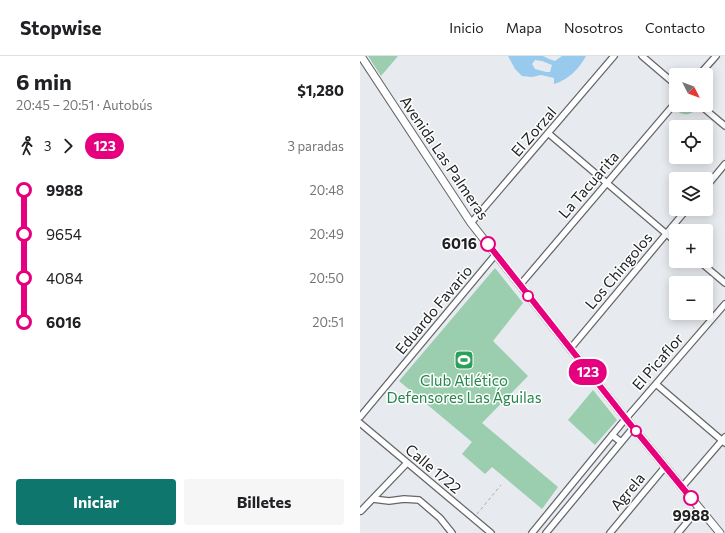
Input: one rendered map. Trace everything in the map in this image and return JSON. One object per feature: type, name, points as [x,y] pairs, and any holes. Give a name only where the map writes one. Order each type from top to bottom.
[{"type":"main road","name":"Avenida Las Palmeras","points":[[361,56],[471,223],[633,428],[720,533]]},
{"type":"street","name":"El Zorzal","points":[[471,223],[614,56]]},
{"type":"street","points":[[642,56],[669,79]]},
{"type":"street","points":[[705,68],[716,56]]},
{"type":"street","name":"La Tacuarita","points":[[520,285],[669,110]]},
{"type":"street","points":[[708,112],[725,126]]},
{"type":"street","points":[[548,133],[667,234]]},
{"type":"street","points":[[713,179],[725,164]]},
{"type":"street","name":"Los Chingolos","points":[[570,349],[681,216]]},
{"type":"street","name":"Eduardo Favario","points":[[360,417],[496,254]]},
{"type":"street","points":[[707,268],[725,283]]},
{"type":"street","name":"El Picaflor","points":[[532,533],[612,435],[725,304]]},
{"type":"street","points":[[656,384],[724,440],[682,487]]},
{"type":"street","name":"Calle 1722","points":[[360,423],[490,533]]},
{"type":"street","points":[[546,533],[633,428]]},
{"type":"street","points":[[612,435],[622,442]]},
{"type":"street","points":[[361,511],[407,463]]},
{"type":"street","name":"Agrela","points":[[610,533],[665,467]]},
{"type":"street","points":[[373,498],[389,501],[404,499],[419,500],[440,518],[452,533]]},
{"type":"street","points":[[678,533],[699,508]]},
{"type":"path","points":[[473,518],[501,485]]},
{"type":"green space","points":[[368,56],[398,56],[381,76]]},
{"type":"green space","points":[[679,112],[693,112],[688,114],[682,114]]},
{"type":"green space","name":"Club Atlético Defensores Las Águilas","points":[[495,268],[523,303],[493,341],[528,376],[482,423],[558,487],[542,509],[492,467],[485,474],[462,454],[472,442],[399,381]]},
{"type":"green space","points":[[593,390],[617,420],[595,445],[568,420]]},
{"type":"water","points":[[508,56],[543,56],[555,61],[562,56],[586,56],[573,73],[564,80],[554,84],[554,78],[541,75],[532,77],[522,76],[515,69]],"holes":[[[535,60],[552,65],[550,72],[535,69],[532,64]]]},
{"type":"bus line","name":"123","points":[[488,244],[626,419],[691,498]]},
{"type":"place","name":"6016","points":[[488,244]]},
{"type":"place","name":"Club Atlético Defensores Las Águilas","points":[[464,360]]},
{"type":"place","name":"9988","points":[[691,498]]}]
